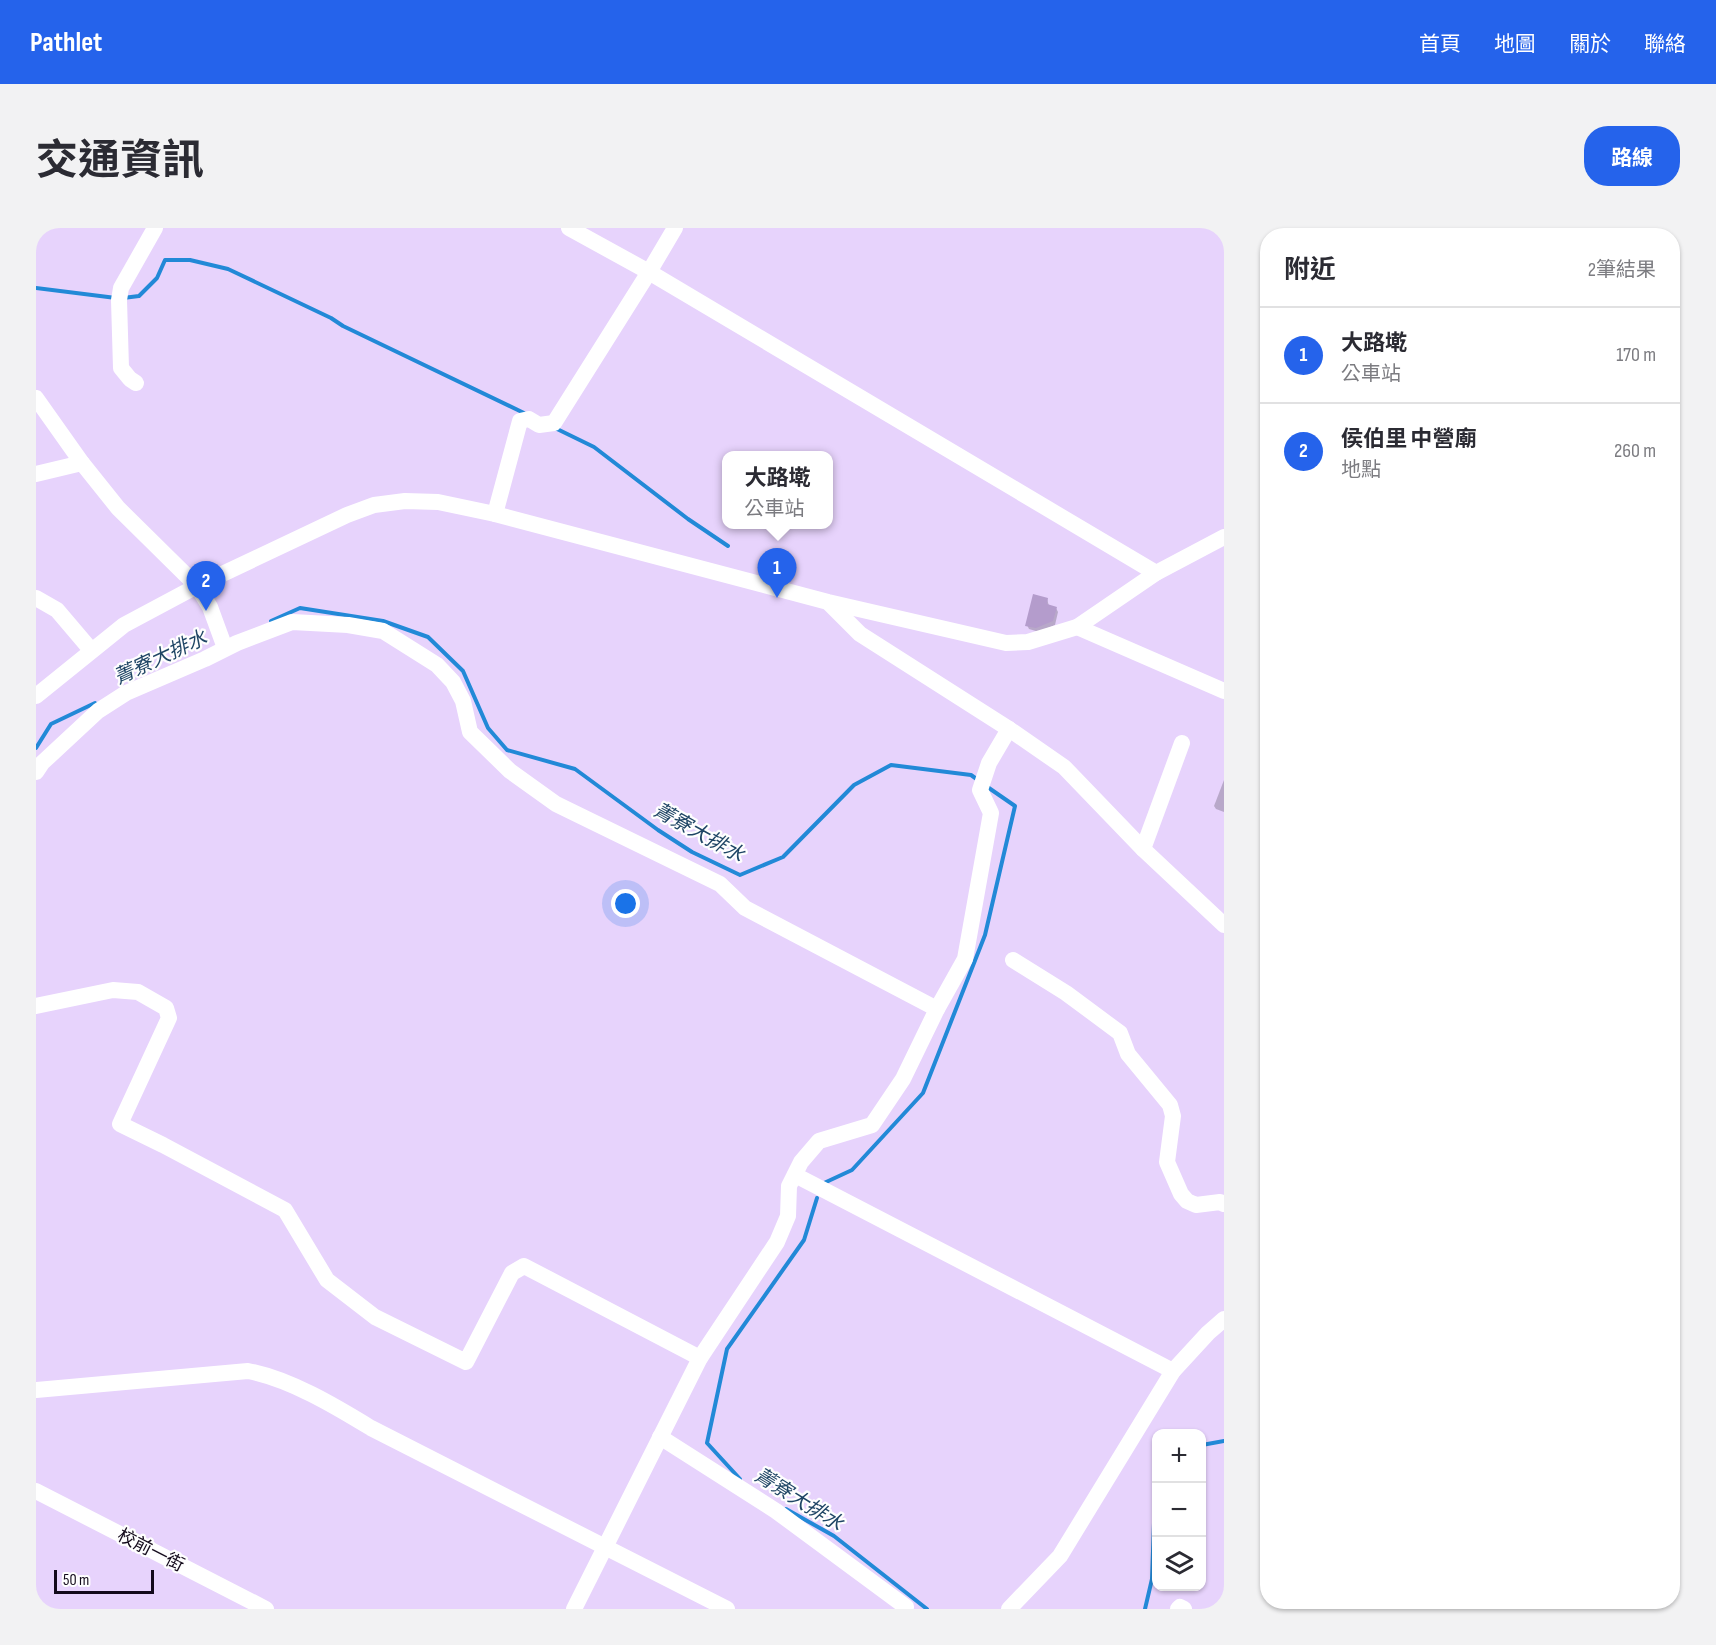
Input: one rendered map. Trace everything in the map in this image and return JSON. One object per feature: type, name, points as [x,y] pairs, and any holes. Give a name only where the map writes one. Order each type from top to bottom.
[{"type":"street","points":[[136,383],[121,368],[120,294],[121,288],[155,228]]},
{"type":"street","points":[[569,228],[649,272],[1156,573]]},
{"type":"street","points":[[495,514],[520,421],[529,420],[547,424],[649,272],[675,228]]},
{"type":"street","points":[[36,398],[82,463],[118,508],[196,586],[210,607],[225,647]]},
{"type":"street","points":[[36,474],[82,463]]},
{"type":"street","points":[[36,696],[124,625],[196,586],[347,514],[374,506],[405,501],[438,502],[495,514],[828,602],[1006,643],[1028,642],[1077,627],[1156,573],[1224,537]]},
{"type":"street","points":[[36,598],[57,609],[92,650]]},
{"type":"street","points":[[828,602],[861,634],[1064,767],[1143,849],[1224,925]]},
{"type":"street","points":[[36,772],[42,763],[98,711],[126,693],[205,659],[225,647],[292,622],[348,625],[383,631],[437,665],[453,682],[463,701],[470,732],[510,771],[547,797],[578,815],[720,884],[745,908],[937,1010]]},
{"type":"street","points":[[1077,627],[1224,691]]},
{"type":"street","points":[[574,1609],[700,1358],[777,1242],[788,1216],[789,1186],[801,1162],[819,1141],[872,1125],[903,1079],[965,959],[991,813],[980,790],[989,763],[1009,729]]},
{"type":"street","points":[[1143,849],[1182,743]]},
{"type":"street","points":[[1013,960],[1066,993],[1120,1033],[1128,1054],[1170,1105],[1173,1116],[1167,1162],[1181,1194],[1187,1201],[1196,1205],[1220,1202],[1224,1204]]},
{"type":"street","points":[[36,1006],[113,990],[138,992],[166,1008],[169,1018],[120,1124],[163,1144],[285,1210],[327,1280],[375,1317],[466,1362],[512,1273],[524,1266],[700,1358]]},
{"type":"street","points":[[795,1174],[1173,1371]]},
{"type":"street","points":[[1009,1609],[1060,1556],[1173,1371],[1224,1319]]},
{"type":"street","points":[[36,1390],[248,1371],[266,1374],[335,1406],[371,1428],[727,1609]]},
{"type":"street","points":[[660,1437],[776,1511],[906,1606],[905,1609]]},
{"type":"street","name":"校前一街","points":[[36,1491],[266,1609]]},
{"type":"street","points":[[1178,1609],[1180,1607],[1184,1609]]},
{"type":"building","points":[[1033,594],[1048,598],[1047,604],[1057,607],[1053,621],[1036,628],[1025,626]]},
{"type":"waterway","points":[[123,298],[139,296],[157,278],[165,260],[190,260],[228,269],[524,413]]},
{"type":"waterway","points":[[36,288],[116,298]]},
{"type":"waterway","points":[[555,428],[594,447],[688,519],[728,546]]},
{"type":"waterway","name":"菁寮大排水","points":[[271,621],[300,608],[383,621],[428,637],[463,671],[488,728],[507,750],[575,769],[692,852],[740,875],[783,857],[854,785],[891,765],[971,775],[978,780]]},
{"type":"waterway","name":"菁寮大排水","points":[[36,748],[51,724],[95,703]]},
{"type":"waterway","name":"菁寮大排水","points":[[824,1183],[852,1170],[923,1093],[985,935],[1015,806],[986,786]]},
{"type":"waterway","name":"菁寮大排水","points":[[740,1479],[707,1443],[727,1349],[804,1240],[817,1198]]},
{"type":"waterway","name":"菁寮大排水","points":[[1206,1444],[1224,1441]]},
{"type":"waterway","name":"菁寮大排水","points":[[1145,1609],[1152,1579],[1155,1483]]},
{"type":"waterway","name":"菁寮大排水","points":[[786,1509],[834,1536],[927,1609]]},
{"type":"place","name":"大路墘","points":[[777,598]]},
{"type":"place","name":"侯伯里 中營廟","points":[[206,611]]}]
